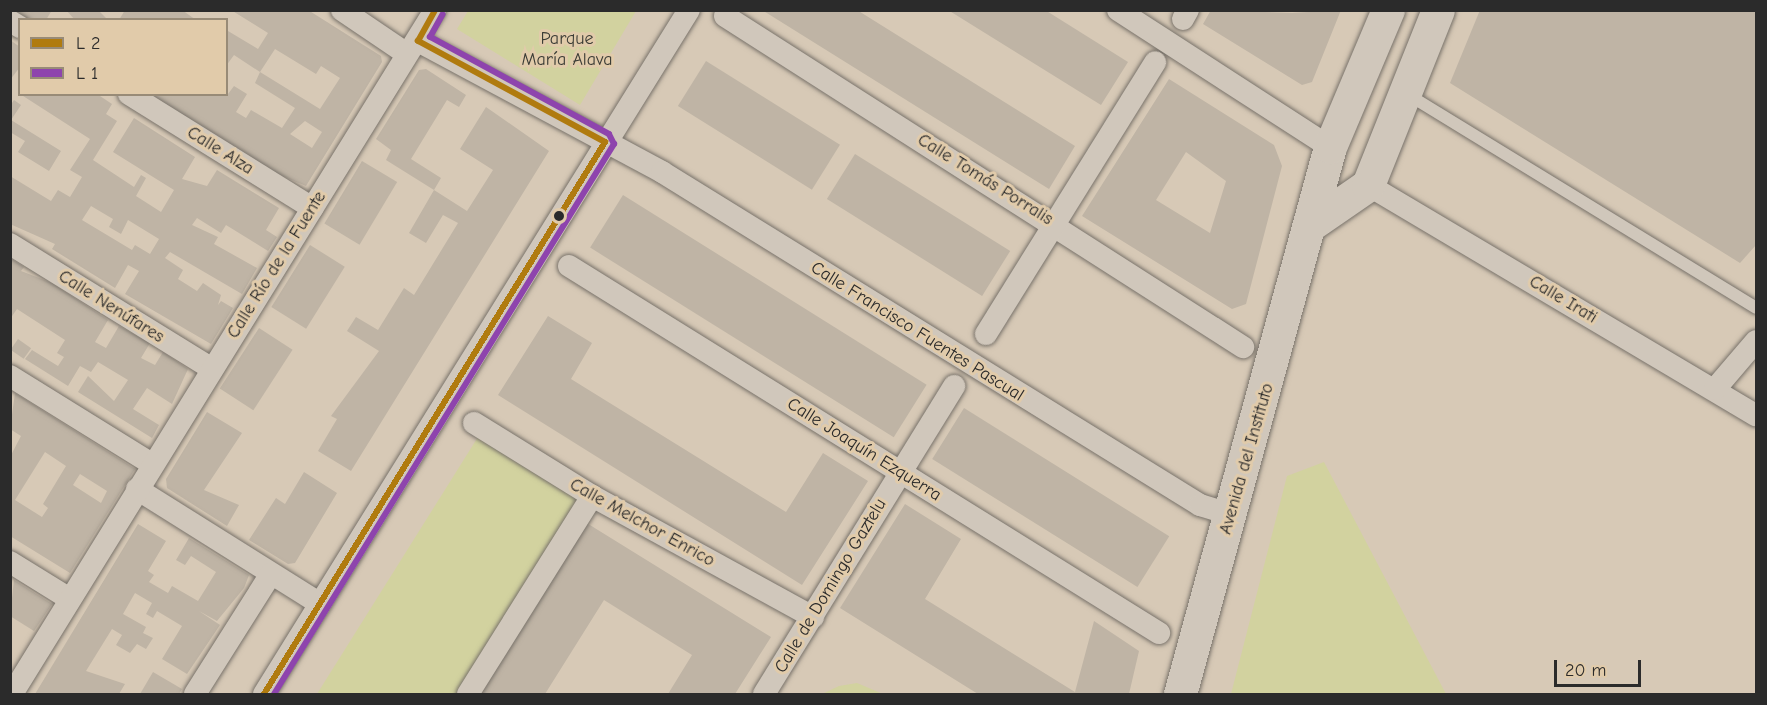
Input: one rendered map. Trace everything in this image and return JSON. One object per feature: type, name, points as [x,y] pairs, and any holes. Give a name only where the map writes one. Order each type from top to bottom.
[{"type":"street","name":"Calle Francisco Fuentes Pascual","points":[[342,10],[605,142],[1200,505],[1232,515]]},
{"type":"street","name":"Calle Río de la Fuente","points":[[12,694],[152,464],[435,10]]},
{"type":"street","points":[[264,694],[688,10]]},
{"type":"street","points":[[1118,10],[1330,147]]},
{"type":"street","name":"Avenida del Instituto","points":[[1180,694],[1313,223],[1330,147],[1388,10]]},
{"type":"street","points":[[1313,223],[1368,185],[1438,10]]},
{"type":"street","name":"Calle Tomás Porralis","points":[[725,16],[1054,224],[1243,347]]},
{"type":"street","points":[[986,334],[1155,62]]},
{"type":"street","name":"Calle Alza","points":[[132,96],[312,208]]},
{"type":"street","name":"Calle Irati","points":[[1368,185],[1756,415]]},
{"type":"street","name":"Calle Nenúfares","points":[[10,244],[212,369]]},
{"type":"street","name":"Calle Joaquín Ezquerra","points":[[569,266],[1159,633]]},
{"type":"street","points":[[1715,389],[1756,341]]},
{"type":"street","points":[[10,376],[152,464]]},
{"type":"street","name":"Calle de Domingo Gaztelu","points":[[764,694],[954,386]]},
{"type":"street","name":"Calle Melchor Enrico","points":[[474,423],[592,496],[813,617]]},
{"type":"street","points":[[137,489],[320,604]]},
{"type":"street","points":[[468,694],[592,496]]},
{"type":"street","points":[[10,562],[70,599]]},
{"type":"street","points":[[195,694],[271,574]]},
{"type":"lane","points":[[1405,93],[1756,308]]},
{"type":"green space","name":"Parque María Alava","points":[[468,11],[636,11],[580,105],[457,29]]},
{"type":"green space","points":[[478,437],[579,496],[458,694],[317,694]]},
{"type":"green space","points":[[1324,462],[1446,694],[1231,694],[1287,476]]},
{"type":"green space","points":[[857,683],[883,694],[822,694],[839,686]]},
{"type":"building","points":[[14,10],[52,10],[47,18],[27,18]]},
{"type":"building","points":[[66,10],[98,10],[106,18],[73,18]]},
{"type":"building","points":[[125,10],[182,10],[193,18],[120,18]]},
{"type":"building","points":[[231,10],[308,10],[381,56],[382,62],[306,186],[275,173],[153,96],[228,96],[234,86],[247,94],[236,112],[246,118],[251,110],[282,128],[295,108],[255,83],[260,72],[234,55],[228,63],[228,31],[258,49],[268,33]],"holes":[[[275,49],[316,74],[321,66],[340,78],[320,109],[260,72]],[[305,121],[322,132],[312,148],[290,134]]]},
{"type":"building","points":[[762,10],[857,10],[1075,146],[1049,189]]},
{"type":"building","points":[[948,10],[1045,10],[1128,62],[1101,105]]},
{"type":"building","points":[[1211,10],[1292,13],[1341,10],[1312,82],[1302,85],[1203,24]]},
{"type":"building","points":[[1480,10],[1756,10],[1756,245],[1740,263],[1450,83]]},
{"type":"building","points":[[10,40],[18,46],[18,70],[10,80]]},
{"type":"building","points":[[706,61],[840,145],[812,190],[678,106]]},
{"type":"building","points":[[426,69],[466,95],[459,107],[447,100],[411,159],[441,178],[434,190],[386,160],[391,150],[376,139],[419,70]]},
{"type":"building","points":[[1169,79],[1274,145],[1282,166],[1246,304],[1232,309],[1082,216]],"holes":[[[1186,152],[1226,181],[1210,233],[1156,200]]]},
{"type":"building","points":[[23,96],[100,96],[112,104],[106,114],[117,121],[93,160],[134,187],[141,175],[146,178],[136,196],[161,212],[174,190],[113,152],[134,118],[195,157],[182,179],[207,186],[217,170],[279,208],[266,230],[277,237],[268,251],[226,225],[221,233],[197,218],[192,225],[218,237],[214,244],[257,268],[242,294],[170,252],[165,258],[183,270],[178,279],[197,291],[203,283],[221,295],[218,305],[221,301],[233,308],[211,344],[125,294],[139,271],[128,265],[115,288],[52,249],[55,244],[10,224],[10,176],[51,201],[58,190],[70,197],[82,177],[70,170],[90,139]],"holes":[[[91,206],[113,219],[109,227],[121,234],[128,220],[159,239],[150,254],[135,245],[132,250],[82,220]]]},
{"type":"building","points":[[14,100],[21,105],[11,120],[61,151],[49,171],[18,152],[25,141],[10,132],[10,106]]},
{"type":"building","points":[[486,107],[549,151],[351,471],[318,451],[337,419],[331,416],[379,351],[347,331],[356,317],[378,330],[404,288],[414,295],[458,223],[443,215],[426,243],[409,233],[434,190],[467,211],[493,170],[460,149]]},
{"type":"building","points":[[855,154],[1010,251],[982,296],[827,199]]},
{"type":"building","points":[[362,161],[397,182],[360,245],[324,224]]},
{"type":"building","points":[[623,195],[927,385],[894,437],[590,248]]},
{"type":"building","points":[[310,245],[345,267],[306,329],[271,307]]},
{"type":"building","points":[[10,258],[24,267],[21,271],[52,283],[108,320],[95,342],[106,348],[119,326],[150,343],[141,358],[155,365],[163,352],[188,369],[172,404],[147,388],[133,409],[159,425],[152,438],[78,392],[88,376],[114,401],[128,380],[98,362],[91,372],[80,366],[68,386],[25,359],[32,350],[58,366],[64,357],[57,353],[65,340],[17,309],[10,319]]},
{"type":"building","points":[[548,316],[592,343],[571,379],[786,512],[823,453],[868,481],[802,585],[498,395]]},
{"type":"building","points":[[259,328],[293,350],[253,410],[220,388]]},
{"type":"building","points":[[18,339],[31,348],[24,359],[11,350]]},
{"type":"building","points":[[15,393],[135,469],[70,573],[10,536],[10,457],[21,436],[10,429]],"holes":[[[45,452],[66,466],[43,504],[48,508],[42,517],[15,500]],[[80,474],[107,491],[101,503],[73,485]]]},
{"type":"building","points":[[964,408],[1169,536],[1137,587],[932,459]]},
{"type":"building","points":[[207,412],[242,433],[204,490],[239,505],[227,526],[167,488],[166,479]]},
{"type":"building","points":[[304,472],[337,493],[295,563],[288,564],[249,540],[276,498],[285,504]]},
{"type":"building","points":[[905,504],[961,539],[925,599],[1075,692],[1094,621],[1139,651],[1129,694],[978,694],[840,608]]},
{"type":"building","points":[[585,522],[771,637],[735,694],[668,694],[692,655],[604,600],[545,694],[477,694]]},
{"type":"building","points":[[138,524],[166,541],[148,571],[154,575],[149,582],[168,593],[172,586],[198,601],[216,572],[191,556],[185,565],[176,560],[189,538],[249,575],[244,588],[217,621],[199,611],[220,625],[187,674],[162,659],[182,626],[157,611],[153,618],[146,614],[152,603],[135,593],[123,614],[146,627],[143,633],[153,638],[146,649],[137,644],[130,653],[116,645],[122,635],[112,629],[86,671],[125,684],[119,694],[35,694]]},
{"type":"building","points":[[14,580],[52,604],[34,631],[10,616]]},
{"type":"building","points":[[153,672],[182,689],[179,694],[140,694]]},
{"type":"transit line","points":[[264,694],[605,142],[418,41],[435,10]]},
{"type":"transit line","points":[[274,694],[614,144],[609,134],[430,37],[443,14]]}]
